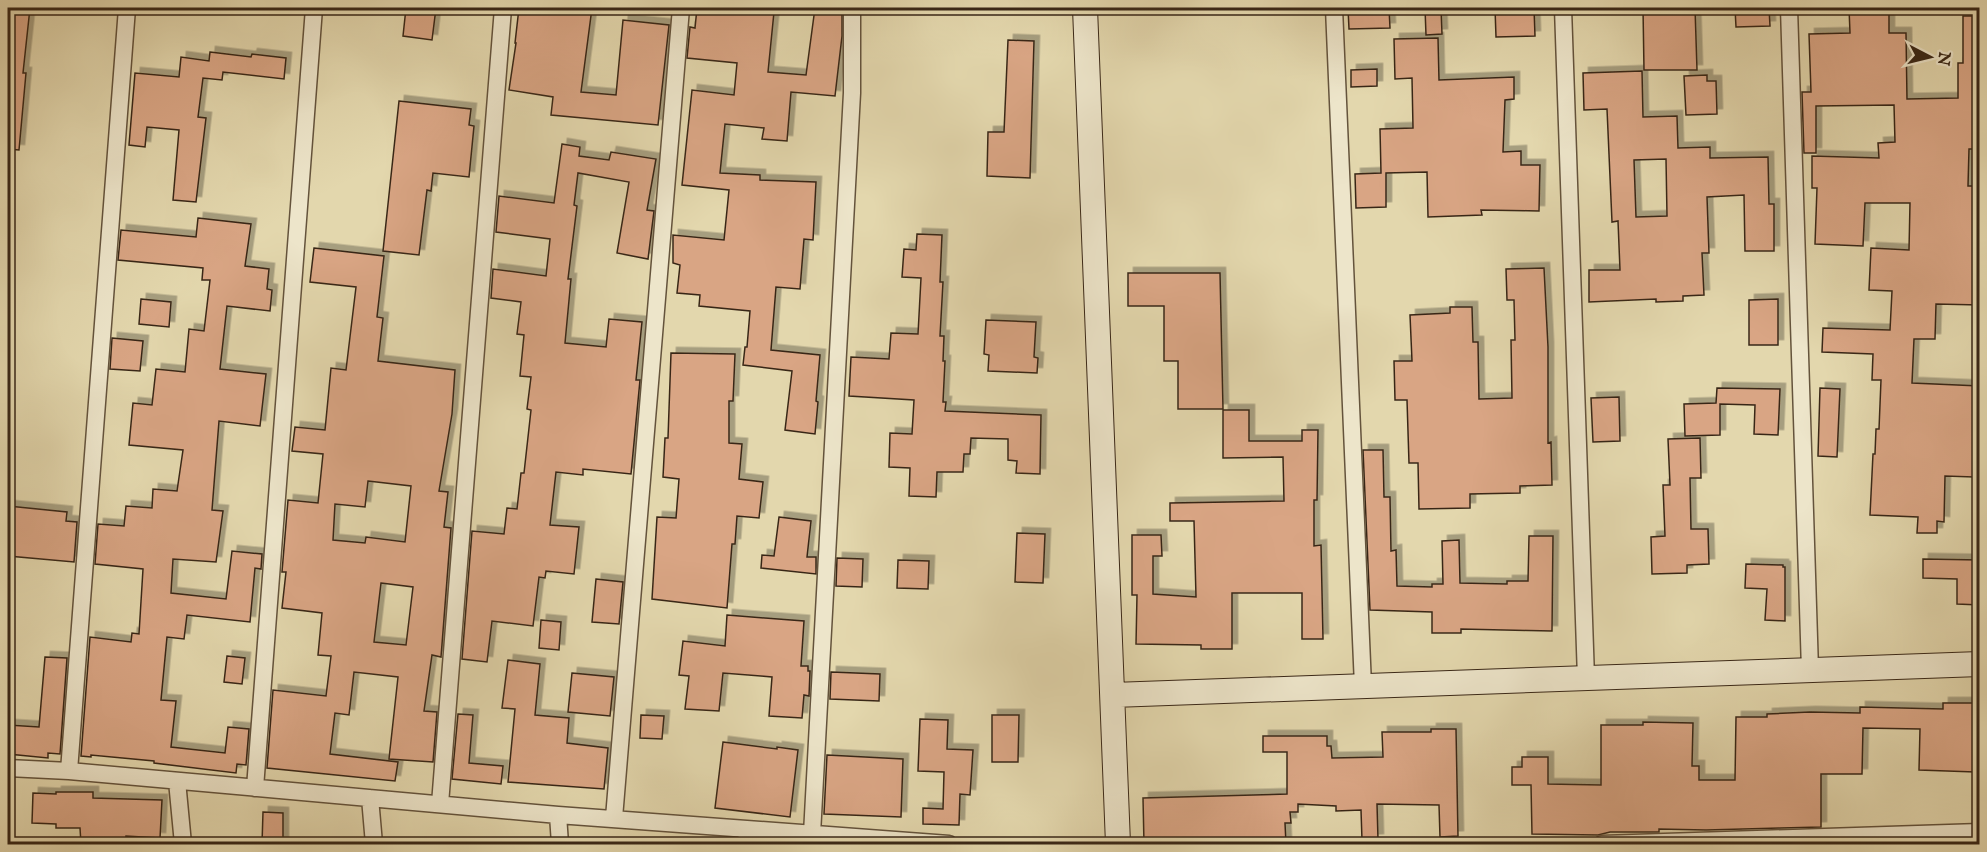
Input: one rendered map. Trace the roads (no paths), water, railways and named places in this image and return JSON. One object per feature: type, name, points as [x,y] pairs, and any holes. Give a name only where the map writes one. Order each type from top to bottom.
[{"type":"street","points":[[69,771],[127,8]]},
{"type":"street","points":[[255,788],[314,8]]},
{"type":"street","points":[[440,804],[503,8]]},
{"type":"street","points":[[614,818],[681,8]]},
{"type":"street","points":[[812,834],[852,93],[852,8]]},
{"type":"street","points":[[1085,8],[1118,844]]},
{"type":"street","points":[[1334,8],[1363,686]]},
{"type":"street","points":[[1563,8],[1586,678]]},
{"type":"street","points":[[1789,8],[1810,670]]},
{"type":"street","points":[[1113,695],[1980,664]]},
{"type":"street","points":[[8,768],[69,771],[558,815],[614,818],[747,837],[812,834],[948,844]]},
{"type":"street","points":[[177,780],[183,844]]},
{"type":"street","points":[[370,798],[374,844]]},
{"type":"street","points":[[558,815],[560,844]]},
{"type":"street","points":[[1602,844],[1980,832]]}]
